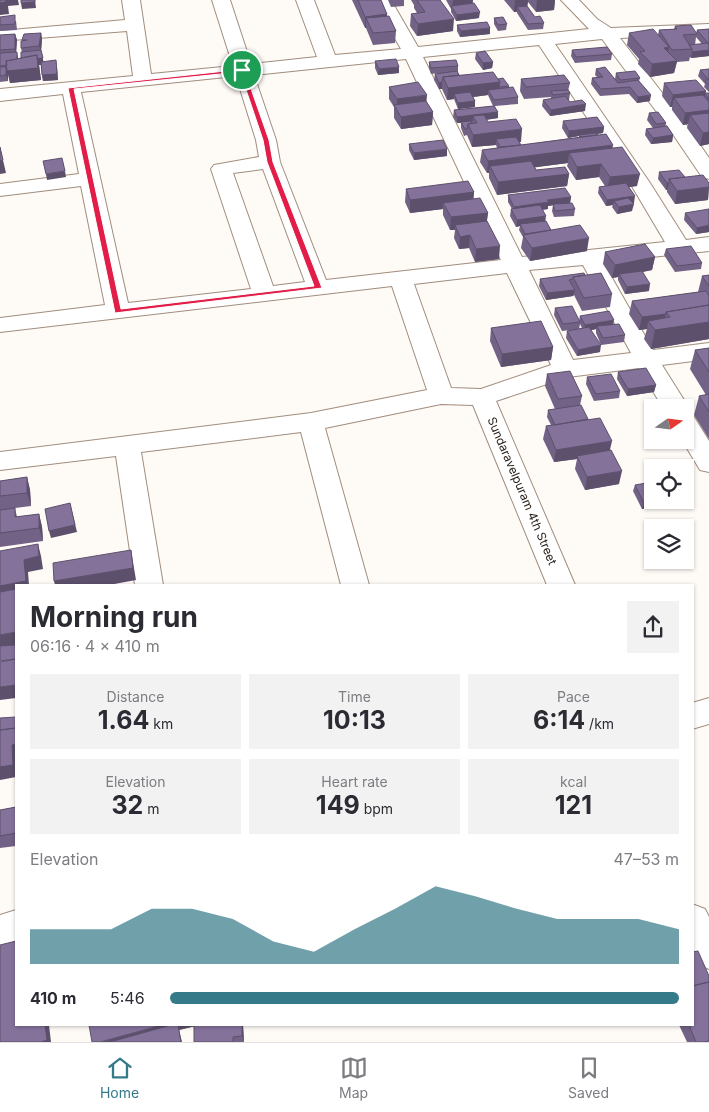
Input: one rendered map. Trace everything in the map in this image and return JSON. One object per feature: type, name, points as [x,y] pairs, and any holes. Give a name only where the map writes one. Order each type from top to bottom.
[{"type":"street","points":[[131,0],[143,80]]},
{"type":"street","points":[[221,0],[266,140],[270,162],[318,288]]},
{"type":"street","points":[[305,0],[328,62]]},
{"type":"street","points":[[382,0],[412,53],[565,370]]},
{"type":"street","points":[[570,0],[591,23],[607,33],[676,124],[709,173]]},
{"type":"street","points":[[0,36],[134,26]]},
{"type":"street","points":[[0,95],[607,33],[709,29]]},
{"type":"street","points":[[544,40],[640,183],[680,247]]},
{"type":"street","points":[[70,88],[118,311]]},
{"type":"street","points":[[264,294],[221,169],[270,162]]},
{"type":"street","points":[[0,190],[90,179]]},
{"type":"street","points":[[0,325],[709,244]]},
{"type":"street","points":[[590,257],[646,359],[670,399]]},
{"type":"street","points":[[401,278],[441,396]]},
{"type":"street","points":[[0,461],[311,422],[441,396],[482,397],[565,370],[709,351]]},
{"type":"street","name":"Sundaravelpuram 4th Street","points":[[482,397],[561,584]]},
{"type":"street","points":[[311,422],[355,584]]},
{"type":"street","points":[[694,438],[709,463]]},
{"type":"street","points":[[126,445],[149,584]]},
{"type":"street","points":[[694,716],[709,712]]},
{"type":"street","points":[[694,925],[709,951]]},
{"type":"street","points":[[0,932],[15,927]]},
{"type":"building","points":[[21,0],[35,0],[35,2],[21,3]]},
{"type":"building","points":[[358,0],[381,0],[387,14],[365,17]]},
{"type":"building","points":[[417,0],[440,0],[454,19],[418,24],[411,14],[425,12]]},
{"type":"building","points":[[474,3],[480,12],[457,15],[451,6]]},
{"type":"building","points":[[527,6],[535,17],[540,16],[544,23],[528,24],[517,7]]},
{"type":"building","points":[[15,15],[15,24],[0,25],[0,17]]},
{"type":"building","points":[[389,16],[396,31],[373,33],[366,18]]},
{"type":"building","points":[[503,17],[507,24],[498,25],[494,18]]},
{"type":"building","points":[[487,22],[490,28],[461,31],[457,25]]},
{"type":"building","points":[[691,25],[697,34],[683,35],[692,49],[672,50],[659,30],[677,29],[675,26]]},
{"type":"building","points":[[653,29],[669,47],[664,48],[677,61],[652,64],[640,52],[645,51],[629,33]]},
{"type":"building","points":[[709,29],[709,44],[697,30]]},
{"type":"building","points":[[41,33],[39,46],[21,48],[21,41],[27,40],[22,40],[24,34]]},
{"type":"building","points":[[15,34],[15,49],[0,50],[0,35]]},
{"type":"building","points":[[708,43],[709,50],[692,52],[689,45]]},
{"type":"building","points":[[607,47],[612,54],[576,57],[572,50]]},
{"type":"building","points":[[41,50],[43,58],[37,59],[37,55],[21,58],[21,52]]},
{"type":"building","points":[[485,51],[493,62],[483,63],[476,53]]},
{"type":"building","points":[[17,52],[17,59],[6,61],[7,65],[0,66],[0,53]]},
{"type":"building","points":[[37,55],[38,68],[7,71],[6,61]]},
{"type":"building","points":[[396,59],[399,67],[379,69],[375,61]]},
{"type":"building","points":[[56,60],[57,74],[42,75],[41,62]]},
{"type":"building","points":[[456,60],[458,66],[431,68],[429,62]]},
{"type":"building","points":[[0,67],[6,67],[6,75],[0,76]]},
{"type":"building","points":[[605,67],[618,83],[638,80],[651,95],[638,97],[630,87],[601,89],[592,78],[603,77],[596,69]]},
{"type":"building","points":[[709,69],[709,79],[708,79],[700,70]]},
{"type":"building","points":[[457,71],[459,75],[443,77],[442,82],[439,83],[435,74]]},
{"type":"building","points":[[635,71],[640,78],[620,80],[616,73]]},
{"type":"building","points":[[493,72],[500,82],[448,88],[443,77]]},
{"type":"building","points":[[564,75],[570,83],[526,87],[521,79]]},
{"type":"building","points":[[503,78],[509,86],[501,87],[499,85],[498,79]]},
{"type":"building","points":[[696,80],[706,91],[673,95],[664,83]]},
{"type":"building","points":[[418,82],[427,95],[397,99],[389,87]]},
{"type":"building","points":[[513,87],[518,97],[494,100],[488,90]]},
{"type":"building","points":[[568,90],[570,93],[553,95],[551,91]]},
{"type":"building","points":[[470,92],[475,101],[458,103],[454,94]]},
{"type":"building","points":[[703,95],[709,102],[709,110],[685,113],[674,98]]},
{"type":"building","points":[[565,96],[570,102],[582,100],[586,104],[551,110],[543,100]]},
{"type":"building","points":[[426,101],[433,112],[401,117],[394,105]]},
{"type":"building","points":[[494,106],[498,112],[457,117],[454,110]]},
{"type":"building","points":[[658,112],[666,123],[656,124],[649,113]]},
{"type":"building","points":[[709,113],[709,132],[703,133],[690,115]]},
{"type":"building","points":[[484,115],[488,122],[516,119],[522,129],[473,135],[468,124],[477,123],[473,116]]},
{"type":"building","points":[[597,117],[604,127],[569,131],[563,121]]},
{"type":"building","points":[[471,121],[472,123],[468,124],[467,129],[465,129],[461,122]]},
{"type":"building","points":[[667,126],[673,135],[653,138],[646,129]]},
{"type":"building","points":[[596,133],[598,135],[580,137],[579,135]]},
{"type":"building","points":[[606,134],[613,145],[488,161],[482,150]]},
{"type":"building","points":[[516,137],[521,145],[500,147],[496,139]]},
{"type":"building","points":[[443,140],[447,149],[414,153],[409,144]]},
{"type":"building","points":[[0,147],[3,160],[0,161]]},
{"type":"building","points":[[622,147],[640,174],[610,177],[601,164],[577,167],[569,153]]},
{"type":"building","points":[[62,158],[65,171],[46,174],[43,161]]},
{"type":"building","points":[[531,161],[536,170],[565,167],[569,174],[498,182],[490,166]]},
{"type":"building","points":[[679,170],[685,177],[669,179],[669,183],[659,172]]},
{"type":"building","points":[[703,175],[709,183],[709,187],[677,191],[669,179]]},
{"type":"building","points":[[468,181],[474,192],[410,200],[406,189]]},
{"type":"building","points":[[626,183],[635,196],[607,200],[599,187]]},
{"type":"building","points":[[565,188],[571,197],[514,207],[508,195]]},
{"type":"building","points":[[480,198],[488,213],[451,217],[443,203]]},
{"type":"building","points":[[628,198],[634,204],[619,207],[614,201]]},
{"type":"building","points":[[572,203],[575,209],[555,211],[553,204]]},
{"type":"building","points":[[540,205],[546,216],[517,220],[511,209]]},
{"type":"building","points":[[709,209],[709,225],[697,228],[685,213]]},
{"type":"building","points":[[487,221],[500,246],[476,249],[470,235],[460,237],[455,225]]},
{"type":"building","points":[[546,221],[551,230],[525,234],[520,224]]},
{"type":"building","points":[[580,225],[589,238],[532,248],[523,235]]},
{"type":"building","points":[[645,244],[655,257],[615,265],[605,252]]},
{"type":"building","points":[[691,246],[702,263],[677,266],[666,249]]},
{"type":"building","points":[[642,271],[650,284],[627,287],[619,274]]},
{"type":"building","points":[[584,273],[585,275],[573,277],[573,279],[569,280],[575,290],[547,293],[540,279]]},
{"type":"building","points":[[601,273],[612,294],[584,298],[573,277]]},
{"type":"building","points":[[709,275],[709,286],[702,276]]},
{"type":"building","points":[[706,291],[709,296],[709,305],[666,312],[666,314],[642,317],[632,301]]},
{"type":"building","points":[[709,305],[709,322],[655,330],[648,321],[670,317],[666,312]]},
{"type":"building","points":[[572,306],[580,322],[563,324],[555,308]]},
{"type":"building","points":[[609,311],[614,320],[585,325],[580,316]]},
{"type":"building","points":[[541,321],[553,347],[502,354],[491,328]]},
{"type":"building","points":[[619,324],[625,335],[603,338],[597,326]]},
{"type":"building","points":[[589,327],[601,345],[578,350],[567,331]]},
{"type":"building","points":[[709,348],[709,372],[695,350]]},
{"type":"building","points":[[646,368],[656,385],[628,389],[618,372]]},
{"type":"building","points":[[570,371],[582,396],[558,399],[547,374]]},
{"type":"building","points":[[611,374],[620,391],[596,394],[587,377]]},
{"type":"building","points":[[709,394],[709,412],[699,396]]},
{"type":"building","points":[[581,405],[588,419],[555,425],[548,410]]},
{"type":"building","points":[[600,418],[612,441],[556,450],[546,426]]},
{"type":"building","points":[[611,450],[622,471],[587,477],[577,456]]},
{"type":"building","points":[[27,477],[27,493],[0,496],[0,481]]},
{"type":"building","points":[[644,483],[644,503],[635,485]]},
{"type":"building","points":[[70,503],[75,525],[49,531],[45,509]]},
{"type":"building","points":[[15,508],[15,517],[39,514],[39,528],[0,533],[0,510]]},
{"type":"building","points":[[38,544],[39,556],[24,560],[26,581],[0,586],[0,551]]},
{"type":"building","points":[[131,550],[133,568],[54,581],[53,563]]},
{"type":"building","points":[[15,589],[15,632],[0,635],[0,592]]},
{"type":"building","points":[[15,645],[15,659],[0,661],[0,646]]},
{"type":"building","points":[[15,659],[15,685],[0,687],[0,662]]},
{"type":"building","points":[[15,717],[15,728],[0,730],[0,718]]},
{"type":"building","points":[[15,728],[15,744],[12,745],[13,765],[0,767],[0,730]]},
{"type":"building","points":[[15,807],[15,833],[0,836],[0,810]]},
{"type":"building","points":[[15,941],[15,1026],[45,1026],[47,1040],[41,1042],[0,1042],[0,945]]},
{"type":"building","points":[[698,951],[709,976],[709,982],[694,986],[694,952]]},
{"type":"building","points":[[709,982],[709,1041],[696,1042],[689,1026],[694,1026],[694,986]]},
{"type":"building","points":[[89,1026],[158,1026],[100,1042],[92,1042]]},
{"type":"building","points":[[167,1026],[178,1026],[181,1042],[110,1042]]},
{"type":"building","points":[[194,1026],[242,1026],[242,1036],[233,1037],[233,1042],[194,1042]]},
{"type":"route","points":[[242,70],[266,140],[270,162],[318,288],[118,311],[70,88],[242,70]]}]
